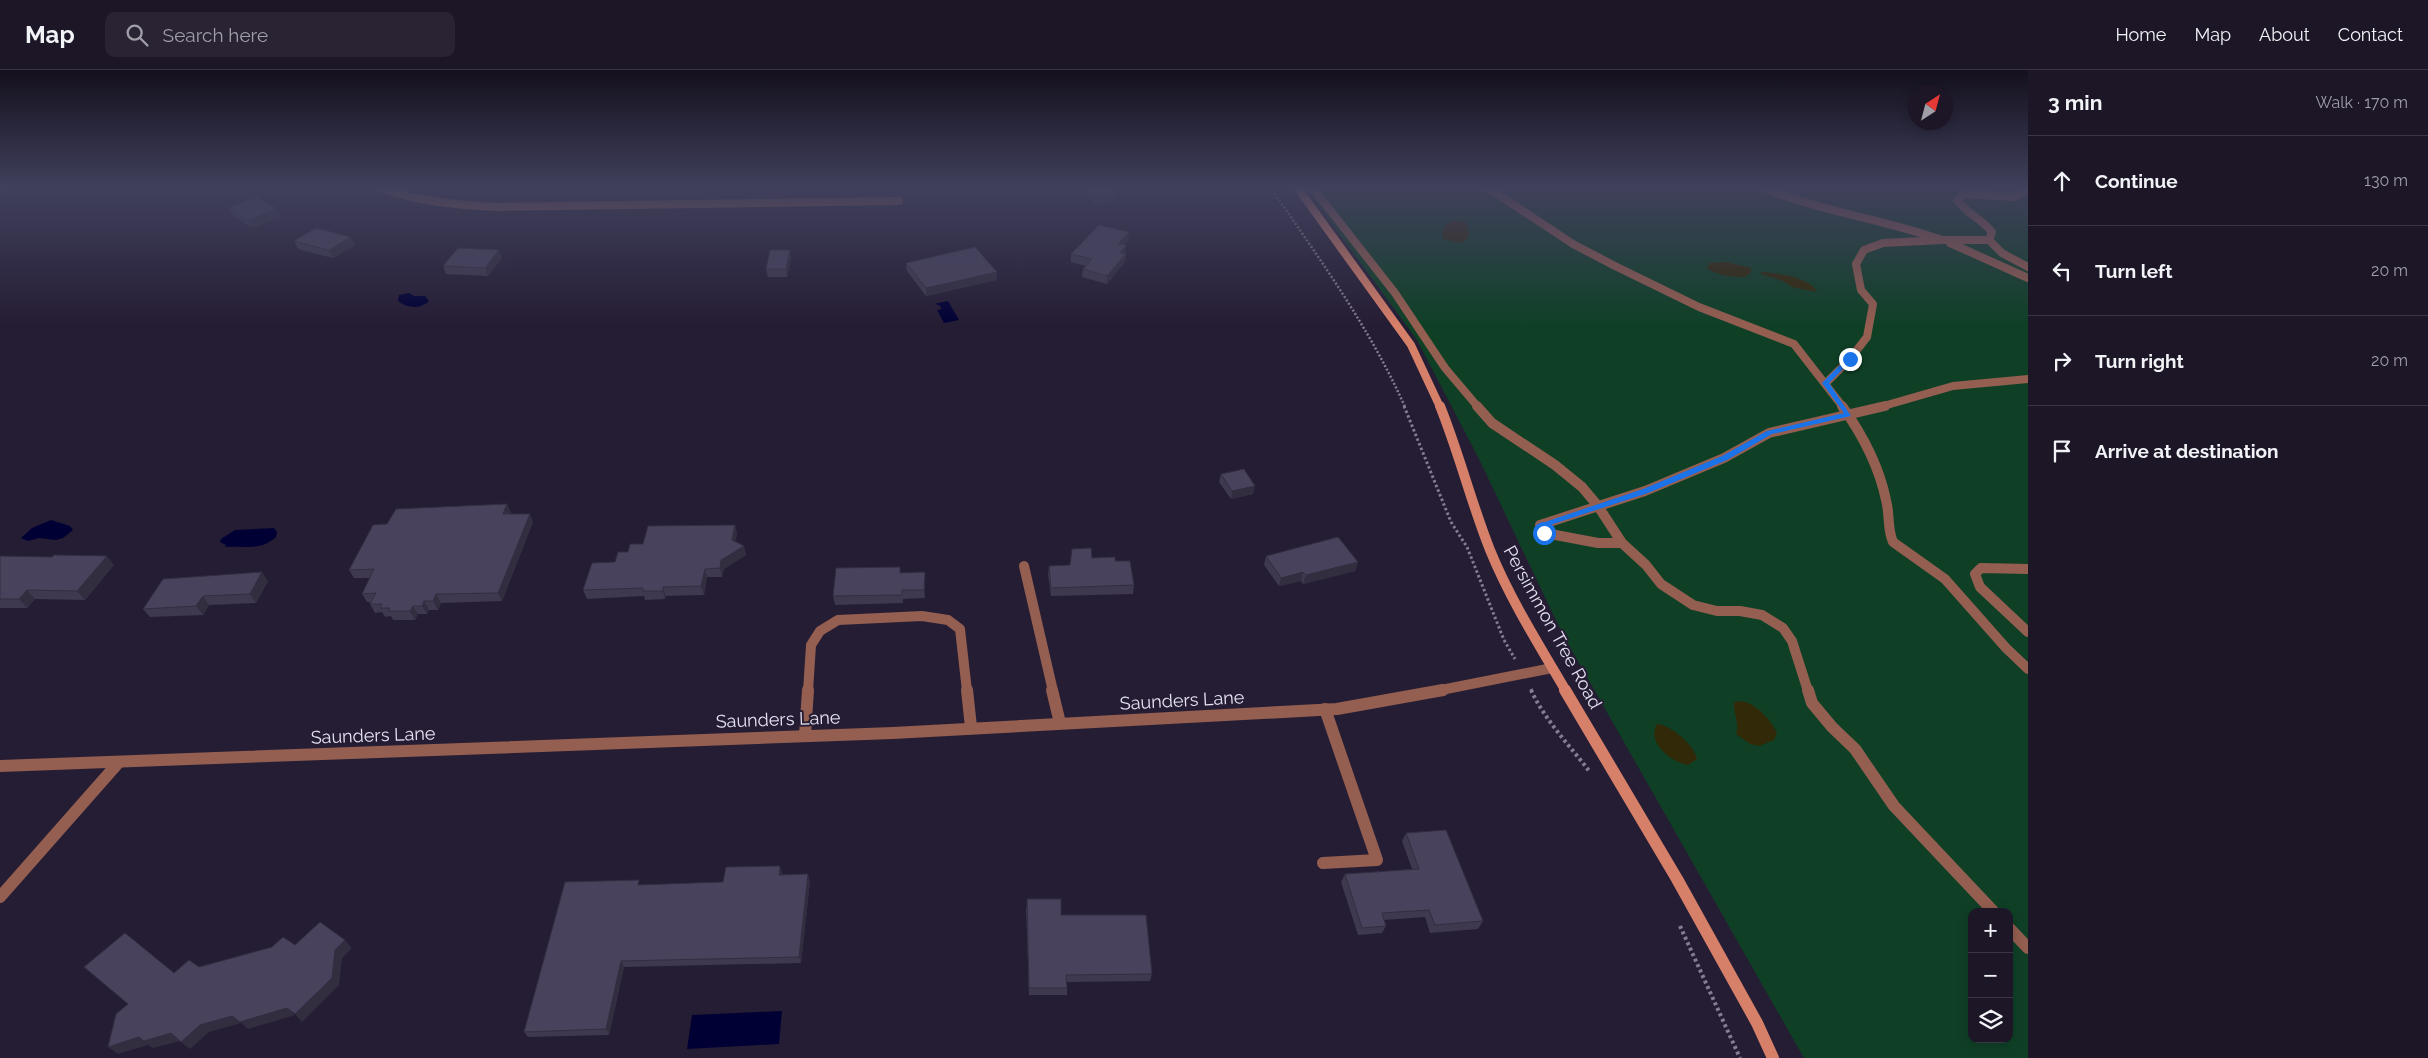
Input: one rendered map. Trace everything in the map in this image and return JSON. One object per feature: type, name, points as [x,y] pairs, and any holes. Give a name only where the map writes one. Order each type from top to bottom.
[{"type":"main road","name":"Persimmon Tree Road","points":[[1330,233],[1411,345],[1432,387],[1456,445],[1476,514],[1491,552],[1537,642],[1677,880],[1757,1023],[1773,1058]]},
{"type":"street","points":[[1348,233],[1395,293],[1445,368],[1492,423],[1555,465],[1582,487],[1598,506],[1622,543],[1646,565],[1661,584],[1693,605],[1717,611],[1740,611],[1762,615],[1783,628],[1792,641],[1812,704],[1855,749],[1894,806],[1990,908]]},
{"type":"street","points":[[1557,233],[1614,266],[1699,307],[1794,344],[1826,383],[1857,426],[1880,476],[1887,502],[1893,542],[1945,579],[2006,648],[2028,669]]},
{"type":"street","points":[[1921,233],[1942,240],[2028,278]]},
{"type":"street","points":[[1989,240],[1992,233]]},
{"type":"street","points":[[1826,383],[1850,359],[1867,337],[1873,304],[1861,290],[1856,264],[1864,250],[1883,243],[1989,240],[2002,253],[2028,267]]},
{"type":"street","points":[[1622,543],[1598,543],[1544,533],[1540,525],[1645,491],[1716,462],[1769,433],[1904,401],[1953,386],[2028,379]]},
{"type":"street","points":[[1024,566],[1060,723]]},
{"type":"street","points":[[2028,569],[1981,568],[1975,574],[1980,587],[2028,632]]},
{"type":"street","points":[[806,735],[811,644],[820,631],[838,620],[922,616],[948,620],[960,629],[971,727]]},
{"type":"street","name":"Saunders Lane","points":[[0,766],[893,733],[971,727],[1324,710],[1514,677],[1552,668]]},
{"type":"street","points":[[1322,863],[1377,860],[1324,710]]},
{"type":"street","points":[[0,897],[118,762]]},
{"type":"street","points":[[2013,932],[2028,948]]},
{"type":"green space","points":[[1339,233],[2028,233],[2028,1058],[1804,1058],[1563,635],[1480,461],[1417,340]]},
{"type":"sand","points":[[1442,233],[1469,233],[1467,239],[1460,243],[1443,239]]},
{"type":"sand","points":[[1727,262],[1751,268],[1751,272],[1745,277],[1735,277],[1707,268],[1710,263]]},
{"type":"sand","points":[[1761,272],[1800,279],[1808,283],[1817,292],[1792,287],[1783,281],[1761,274]]},
{"type":"sand","points":[[1738,701],[1756,707],[1766,717],[1777,733],[1774,740],[1759,746],[1750,744],[1736,734],[1737,726],[1734,703]]},
{"type":"sand","points":[[1657,724],[1669,728],[1687,742],[1697,759],[1688,765],[1668,756],[1658,745],[1655,738]]},
{"type":"shaded area","points":[[409,293],[414,296],[425,296],[429,301],[422,306],[414,307],[398,301],[399,295]]},
{"type":"shaded area","points":[[948,301],[959,320],[944,323],[937,310],[942,309],[939,305],[934,304]]},
{"type":"shaded area","points":[[51,520],[70,526],[73,530],[63,538],[56,540],[39,538],[28,541],[21,538],[32,528]]},
{"type":"shaded area","points":[[274,528],[277,532],[276,537],[258,546],[225,547],[226,545],[220,542],[221,539],[235,530]]},
{"type":"shaded area","points":[[782,1011],[779,1044],[687,1049],[692,1015]]},
{"type":"building","points":[[307,233],[336,233],[351,237],[329,250],[294,241]]},
{"type":"building","points":[[1091,233],[1128,233],[1118,244],[1126,245],[1120,253],[1126,254],[1107,276],[1083,269],[1092,259],[1071,254]]},
{"type":"building","points":[[975,247],[997,272],[926,288],[906,263]]},
{"type":"building","points":[[458,248],[499,250],[485,268],[443,266]]},
{"type":"building","points":[[770,250],[790,250],[786,269],[766,269]]},
{"type":"building","points":[[1244,469],[1255,486],[1232,491],[1221,474]]},
{"type":"building","points":[[507,504],[503,514],[530,514],[498,593],[436,594],[433,601],[424,601],[422,606],[413,606],[410,611],[388,611],[390,608],[380,608],[382,604],[370,604],[376,593],[362,594],[374,569],[349,570],[373,525],[387,524],[396,509]]},
{"type":"building","points":[[735,525],[732,540],[744,546],[721,560],[720,568],[705,569],[701,586],[663,587],[663,591],[643,591],[643,588],[583,590],[592,563],[615,562],[618,552],[628,552],[630,544],[643,544],[648,526]]},
{"type":"building","points":[[1338,537],[1358,562],[1306,575],[1303,572],[1281,578],[1266,556]]},
{"type":"building","points":[[1091,548],[1092,558],[1115,557],[1115,561],[1130,561],[1134,585],[1051,588],[1049,566],[1070,565],[1072,549]]},
{"type":"building","points":[[54,555],[107,556],[77,591],[27,590],[19,599],[0,599],[0,556],[52,557]]},
{"type":"building","points":[[900,567],[900,573],[925,572],[924,590],[902,590],[902,595],[833,596],[836,568]]},
{"type":"building","points":[[262,572],[250,594],[203,596],[196,606],[143,609],[163,579]]},
{"type":"building","points":[[1446,830],[1483,921],[1435,925],[1429,910],[1382,913],[1386,926],[1362,928],[1345,874],[1419,869],[1406,833]]},
{"type":"building","points":[[780,866],[779,875],[808,874],[799,957],[621,961],[606,1029],[524,1032],[565,882],[639,880],[638,885],[723,882],[726,867]]},
{"type":"building","points":[[1027,899],[1061,899],[1061,915],[1146,915],[1152,974],[1066,975],[1067,988],[1029,988]]},
{"type":"building","points":[[320,922],[345,940],[335,950],[332,978],[295,1014],[287,1008],[240,1022],[232,1016],[200,1025],[181,1042],[171,1033],[144,1041],[139,1037],[108,1047],[116,1014],[128,1004],[84,967],[125,933],[174,973],[189,960],[199,967],[272,947],[283,937],[295,945]]},
{"type":"route","points":[[1544,533],[1540,525],[1645,491],[1724,458],[1769,433],[1848,414],[1826,383],[1850,359]]}]
